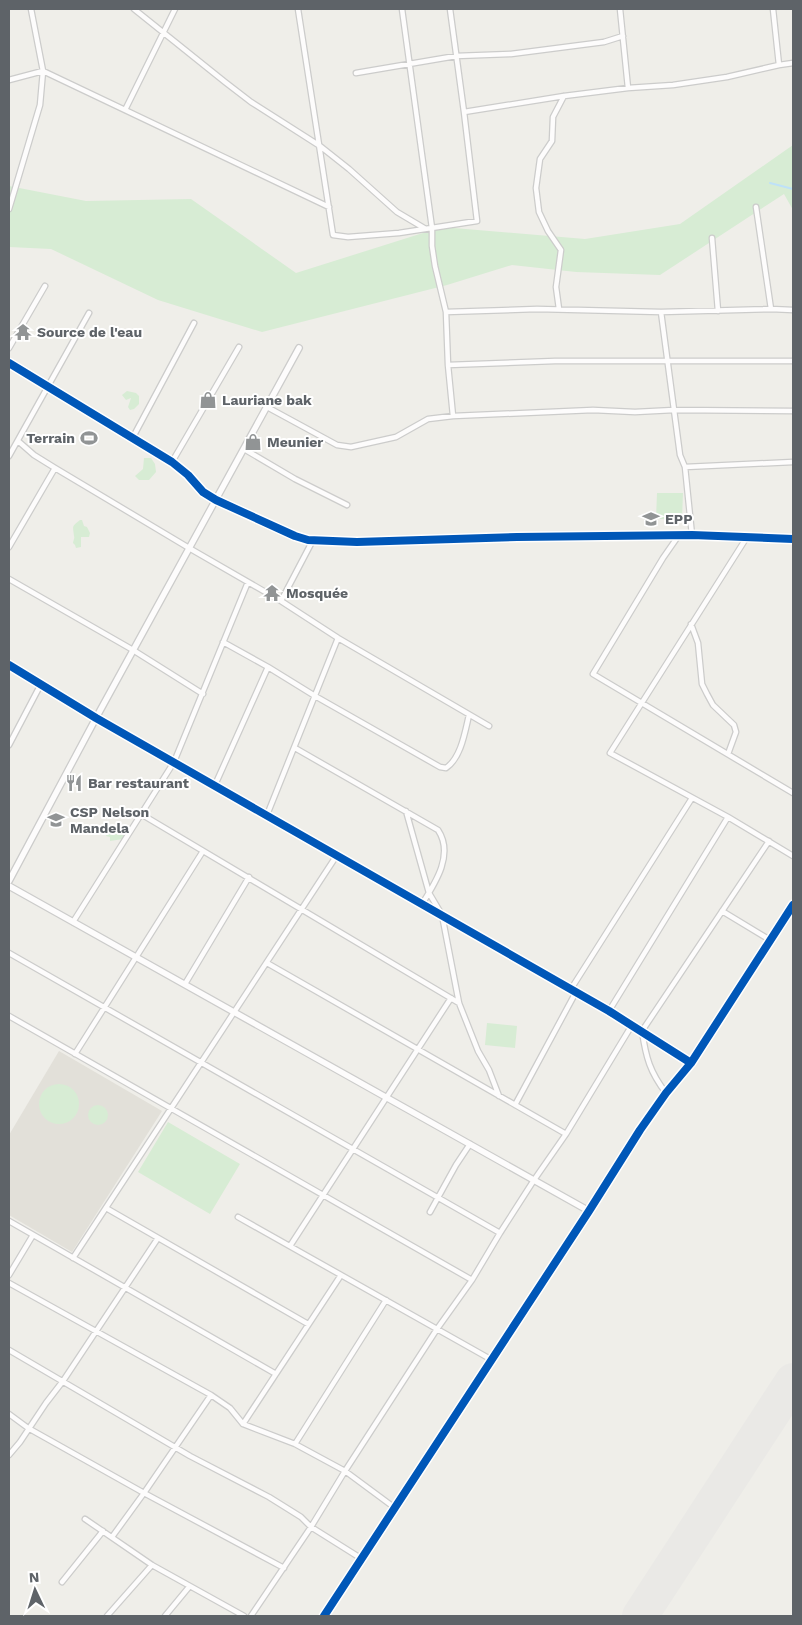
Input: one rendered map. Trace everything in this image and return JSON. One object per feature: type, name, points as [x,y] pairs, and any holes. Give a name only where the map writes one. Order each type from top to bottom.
[{"type":"street","points":[[10,205],[38,114],[43,71],[31,9]]},
{"type":"street","points":[[134,9],[251,102],[320,146],[397,212],[425,229]]},
{"type":"street","points":[[125,110],[175,9]]},
{"type":"street","points":[[298,9],[333,235],[348,238],[399,233],[476,221],[450,9]]},
{"type":"street","points":[[402,9],[432,228],[432,246],[446,312],[448,365],[453,416]]},
{"type":"street","points":[[620,9],[628,88]]},
{"type":"street","points":[[773,9],[779,65]]},
{"type":"street","points":[[356,73],[456,56],[511,54],[604,42],[623,36]]},
{"type":"street","points":[[464,112],[564,96],[728,76],[793,63]]},
{"type":"street","points":[[9,80],[43,71],[329,207]]},
{"type":"street","points":[[559,309],[556,287],[561,250],[548,231],[539,212],[536,188],[540,159],[552,141],[554,117],[564,96]]},
{"type":"street","points":[[756,207],[772,309]]},
{"type":"street","points":[[712,238],[718,310]]},
{"type":"street","points":[[9,348],[45,286]]},
{"type":"street","points":[[446,312],[559,309],[661,312],[793,310]]},
{"type":"street","points":[[661,312],[680,455],[685,467],[692,535]]},
{"type":"street","points":[[9,456],[90,313]]},
{"type":"street","points":[[132,439],[194,323]]},
{"type":"street","points":[[172,462],[239,347]]},
{"type":"street","points":[[9,881],[299,348]]},
{"type":"street","points":[[448,365],[555,361],[793,361]]},
{"type":"street","points":[[9,363],[172,462],[188,475],[203,492],[216,500],[295,536],[312,540],[358,542],[517,537],[680,535],[793,539]]},
{"type":"street","points":[[267,407],[344,447],[396,437],[428,419],[453,416],[593,410],[635,412],[674,410],[793,411]]},
{"type":"street","points":[[18,441],[34,455],[281,601],[338,638],[489,726]]},
{"type":"street","points":[[244,449],[295,479],[347,505]]},
{"type":"street","points":[[685,467],[793,462]]},
{"type":"street","points":[[9,547],[56,468]]},
{"type":"street","points":[[680,535],[593,674],[791,792],[793,786]]},
{"type":"street","points":[[747,537],[610,753],[728,817],[793,856]]},
{"type":"street","points":[[281,601],[312,540]]},
{"type":"street","points":[[9,579],[133,650],[203,694]]},
{"type":"street","points":[[73,922],[174,762],[248,582]]},
{"type":"street","points":[[691,624],[698,643],[702,684],[713,705],[734,725],[736,732],[728,754]]},
{"type":"street","points":[[266,815],[295,748],[338,638]]},
{"type":"street","points":[[223,642],[440,767],[446,768],[451,765],[458,752],[469,715]]},
{"type":"street","points":[[9,665],[96,718],[609,1011],[691,1063]]},
{"type":"street","points":[[215,785],[268,667]]},
{"type":"street","points":[[9,745],[11,737],[41,684]]},
{"type":"street","points":[[295,748],[438,830],[442,836],[445,849],[442,865],[422,904]]},
{"type":"street","points":[[515,1104],[573,990],[692,798]]},
{"type":"street","points":[[406,811],[429,893],[442,915],[459,1002],[478,1051],[489,1070],[499,1096]]},
{"type":"street","points":[[141,814],[459,1002]]},
{"type":"street","points":[[609,1011],[728,817]]},
{"type":"street","points":[[666,1093],[654,1077],[642,1031],[769,841]]},
{"type":"street","points":[[75,1054],[203,851]]},
{"type":"street","points":[[73,1258],[338,855]]},
{"type":"street","points":[[185,984],[249,878]]},
{"type":"street","points":[[9,886],[589,1211]]},
{"type":"street","points":[[324,1616],[640,1130],[666,1093],[691,1063],[793,905]]},
{"type":"street","points":[[722,911],[770,940]]},
{"type":"street","points":[[9,953],[500,1233]]},
{"type":"street","points":[[267,963],[566,1134]]},
{"type":"street","points":[[290,1246],[451,998]]},
{"type":"street","points":[[9,1016],[472,1280]]},
{"type":"street","points":[[251,1616],[311,1527],[437,1329],[472,1280],[534,1180],[566,1134],[632,1026]]},
{"type":"street","points":[[430,1212],[470,1144]]},
{"type":"street","points":[[106,1208],[308,1324]]},
{"type":"street","points":[[238,1217],[492,1360]]},
{"type":"street","points":[[9,1221],[276,1374]]},
{"type":"street","points":[[9,1275],[33,1235]]},
{"type":"street","points":[[9,1454],[20,1442],[97,1332],[158,1238]]},
{"type":"street","points":[[243,1424],[341,1275]]},
{"type":"street","points":[[9,1283],[211,1395],[230,1408],[243,1424],[295,1444],[345,1471],[395,1508]]},
{"type":"street","points":[[295,1444],[386,1300]]},
{"type":"street","points":[[9,1350],[175,1448],[269,1497],[301,1517],[311,1527],[362,1559]]},
{"type":"street","points":[[112,1537],[211,1395]]},
{"type":"street","points":[[9,1414],[28,1428],[144,1493],[284,1568]]},
{"type":"street","points":[[85,1519],[152,1565],[244,1616]]},
{"type":"street","points":[[62,1582],[103,1531]]},
{"type":"street","points":[[107,1616],[152,1565]]},
{"type":"street","points":[[165,1616],[189,1587]]},
{"type":"shaded area","points":[[59,1051],[162,1111],[72,1252],[9,1215],[9,1135]]},
{"type":"green space","points":[[793,145],[793,210],[784,194],[660,275],[576,272],[512,265],[447,285],[262,332],[158,300],[51,249],[9,247],[9,186],[86,201],[191,199],[296,273],[442,227],[585,239],[680,224]]},
{"type":"green space","points":[[127,391],[136,393],[139,396],[139,404],[134,409],[130,410],[128,407],[131,398],[126,400],[122,395]]},
{"type":"green space","points":[[144,458],[151,458],[155,464],[156,472],[149,480],[139,480],[135,476],[143,469]]},
{"type":"green space","points":[[657,493],[683,493],[682,519],[656,519]]},
{"type":"green space","points":[[82,520],[90,533],[89,537],[81,537],[81,547],[76,548],[73,543],[73,527]]},
{"type":"green space","points":[[111,829],[120,829],[127,834],[123,839],[110,841],[110,837],[106,836]]},
{"type":"green space","points":[[487,1023],[517,1026],[515,1048],[485,1045]]},
{"type":"green space","points":[[63,1084],[70,1087],[76,1093],[79,1104],[78,1112],[70,1121],[63,1124],[55,1124],[48,1121],[40,1112],[39,1100],[42,1093],[51,1085]]},
{"type":"green space","points":[[98,1105],[105,1108],[108,1115],[105,1122],[98,1125],[91,1122],[88,1115],[91,1108]]},
{"type":"green space","points":[[168,1122],[240,1164],[210,1214],[138,1172]]},
{"type":"waterway","points":[[770,183],[793,189]]},
{"type":"runway","points":[[640,1616],[793,1381]]},
{"type":"cycle path","points":[[9,363],[172,462],[188,475],[203,492],[216,500],[295,536],[308,540],[357,542],[517,537],[692,535],[793,539]]},
{"type":"cycle path","points":[[9,665],[96,718],[609,1011],[691,1063]]},
{"type":"cycle path","points":[[324,1616],[640,1130],[666,1093],[691,1063],[793,905]]},
{"type":"place","name":"Source de l'eau","points":[[23,332]]},
{"type":"place","name":"Lauriane bak","points":[[208,400]]},
{"type":"place","name":"Terrain","points":[[89,438]]},
{"type":"place","name":"Meunier","points":[[253,442]]},
{"type":"place","name":"EPP","points":[[651,519]]},
{"type":"place","name":"Mosquée","points":[[272,593]]},
{"type":"place","name":"Bar restaurant","points":[[74,783]]},
{"type":"place","name":"CSP Nelson Mandela","points":[[56,820]]}]
